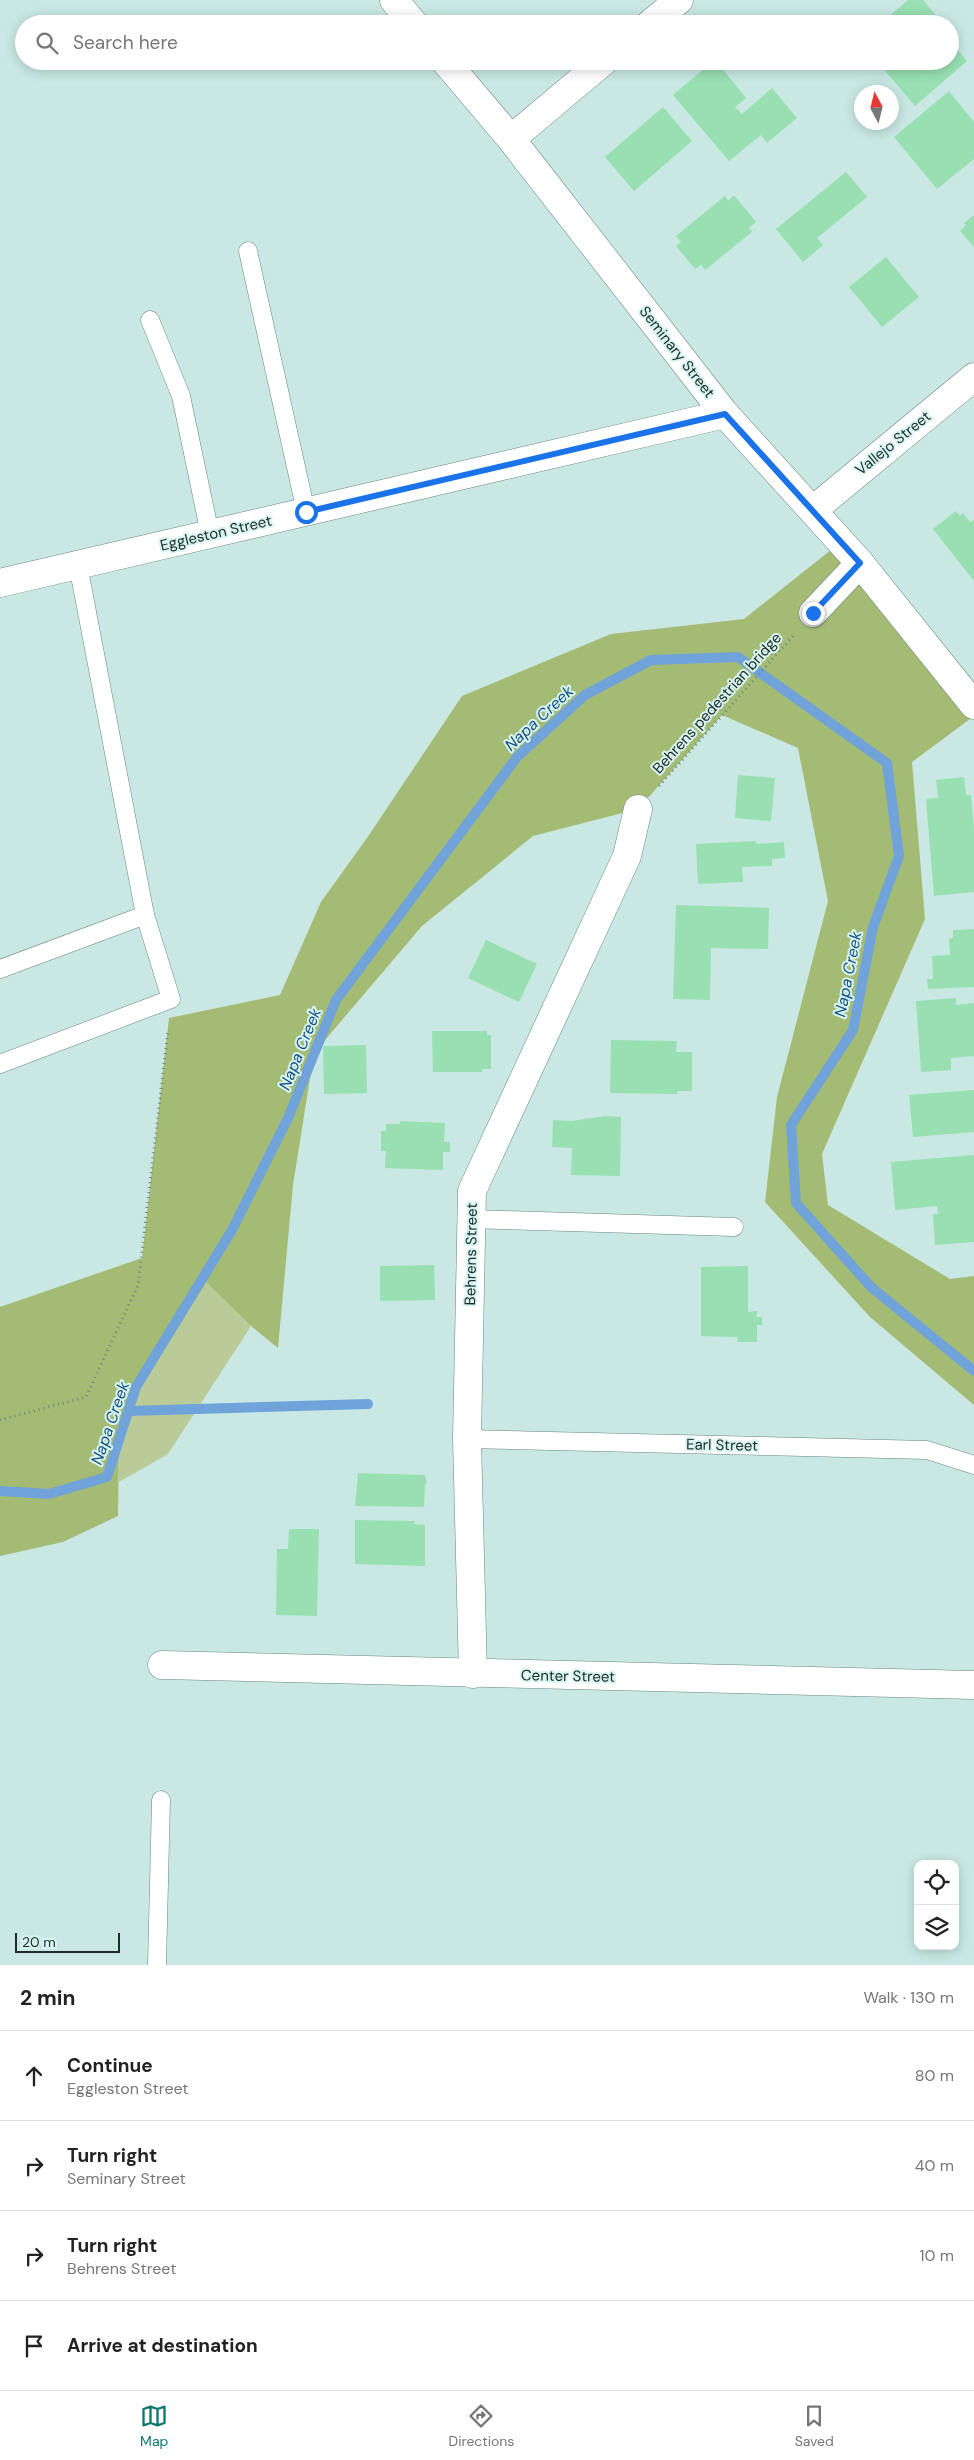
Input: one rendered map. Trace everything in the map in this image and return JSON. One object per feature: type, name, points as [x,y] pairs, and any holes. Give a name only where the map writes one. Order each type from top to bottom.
[{"type":"street","points":[[394,0],[406,15]]},
{"type":"street","points":[[661,15],[679,0]]},
{"type":"street","name":"Seminary Street","points":[[453,70],[510,138],[725,414],[860,563],[974,705]]},
{"type":"street","points":[[510,138],[593,70]]},
{"type":"street","name":"Vallejo Street","points":[[813,510],[974,378]]},
{"type":"street","name":"Eggleston Street","points":[[0,583],[725,414]]},
{"type":"street","points":[[813,613],[860,563]]},
{"type":"street","name":"Behrens Street","points":[[473,1674],[467,1440],[472,1191],[627,856],[638,809]]},
{"type":"street","name":"Center Street","points":[[162,1665],[974,1685]]},
{"type":"lane","points":[[248,251],[306,512]]},
{"type":"lane","points":[[150,320],[182,396],[210,534]]},
{"type":"lane","points":[[0,1064],[171,999],[145,915],[78,565]]},
{"type":"lane","points":[[0,969],[145,915]]},
{"type":"lane","points":[[471,1219],[734,1227]]},
{"type":"lane","name":"Earl Street","points":[[467,1440],[927,1450],[974,1465]]},
{"type":"lane","points":[[157,1965],[161,1800]]},
{"type":"path","name":"Behrens pedestrian bridge","points":[[638,809],[813,613]]},
{"type":"path","points":[[0,1420],[86,1397],[138,1284],[171,999]]},
{"type":"green space","points":[[841,542],[974,716],[912,762],[925,919],[822,1154],[828,1205],[950,1279],[974,1276],[974,1405],[870,1317],[765,1202],[777,1097],[828,901],[798,748],[722,715],[638,809],[533,836],[422,926],[314,1053],[293,1185],[278,1348],[251,1326],[203,1279],[136,1387],[119,1442],[118,1516],[63,1542],[0,1556],[0,1307],[142,1258],[169,1018],[280,995],[321,902],[367,838],[462,696],[611,634],[744,619]]},
{"type":"green space","points":[[203,1278],[251,1326],[168,1454],[119,1482],[119,1442],[136,1387]]},
{"type":"building","points":[[908,0],[923,0],[936,15],[890,15]]},
{"type":"building","points":[[959,52],[967,61],[959,68]]},
{"type":"building","points":[[702,70],[723,70],[746,98],[735,107],[742,114],[772,88],[797,118],[767,143],[761,135],[729,161],[673,95]]},
{"type":"building","points":[[884,70],[957,70],[915,106]]},
{"type":"building","points":[[949,91],[974,122],[974,159],[937,189],[894,137]]},
{"type":"building","points":[[663,107],[692,141],[634,191],[605,157]]},
{"type":"building","points":[[846,172],[867,197],[817,238],[823,245],[803,262],[776,229]]},
{"type":"building","points":[[734,195],[756,222],[749,228],[752,232],[705,270],[701,265],[695,269],[676,246],[681,242],[676,236],[725,196],[728,201]]},
{"type":"building","points":[[974,215],[974,247],[960,231],[966,225],[964,223]]},
{"type":"building","points":[[886,257],[919,297],[882,327],[849,287]]},
{"type":"building","points":[[956,511],[960,516],[963,513],[970,522],[974,520],[974,581],[933,529]]},
{"type":"building","points":[[738,775],[775,778],[771,821],[735,818]]},
{"type":"building","points":[[964,777],[966,795],[971,795],[974,830],[974,892],[934,896],[926,799],[938,798],[936,780]]},
{"type":"building","points":[[756,841],[757,844],[784,842],[785,858],[772,859],[772,866],[742,867],[743,882],[698,884],[696,844]]},
{"type":"building","points":[[676,905],[769,908],[768,949],[711,948],[710,1000],[673,999]]},
{"type":"building","points":[[974,929],[974,987],[928,989],[927,979],[933,979],[932,956],[950,955],[949,938],[953,938],[953,930]]},
{"type":"building","points":[[486,940],[537,964],[519,1002],[468,978]]},
{"type":"building","points":[[956,998],[956,1005],[974,1003],[974,1056],[951,1058],[951,1070],[921,1072],[916,1001]]},
{"type":"building","points":[[432,1031],[487,1031],[487,1035],[491,1035],[491,1069],[482,1069],[482,1072],[433,1072]]},
{"type":"building","points":[[611,1040],[677,1041],[676,1052],[692,1052],[692,1091],[677,1091],[677,1094],[610,1093]]},
{"type":"building","points":[[366,1045],[367,1093],[324,1094],[323,1046]]},
{"type":"building","points":[[974,1090],[974,1132],[913,1137],[909,1095]]},
{"type":"building","points":[[605,1116],[621,1117],[620,1176],[571,1175],[572,1148],[552,1147],[553,1120],[572,1121]]},
{"type":"building","points":[[400,1121],[445,1123],[444,1142],[450,1142],[450,1152],[443,1152],[443,1170],[385,1168],[386,1151],[381,1151],[381,1131],[386,1131],[386,1124],[400,1124]]},
{"type":"building","points":[[974,1155],[974,1242],[935,1245],[933,1214],[938,1214],[937,1206],[895,1210],[891,1162]]},
{"type":"building","points":[[434,1265],[435,1300],[380,1301],[380,1266]]},
{"type":"building","points":[[748,1266],[748,1312],[757,1311],[757,1317],[762,1317],[762,1325],[757,1325],[757,1342],[738,1342],[737,1337],[701,1336],[701,1267]]},
{"type":"building","points":[[358,1473],[425,1475],[427,1484],[425,1484],[424,1507],[355,1506]]},
{"type":"building","points":[[355,1520],[415,1521],[414,1524],[425,1525],[425,1566],[355,1564]]},
{"type":"building","points":[[289,1529],[319,1529],[317,1616],[276,1615],[277,1549],[288,1549]]},
{"type":"waterway","name":"Napa Creek","points":[[0,1491],[49,1494],[107,1477],[136,1387],[232,1230],[288,1118],[336,1000],[517,757],[585,695],[651,660],[738,657],[887,763],[899,856],[873,927],[853,1030],[791,1125],[796,1203],[871,1287],[974,1371]]},
{"type":"waterway","points":[[129,1411],[368,1404]]},
{"type":"route","points":[[306,512],[725,414],[860,563],[813,613]]}]
